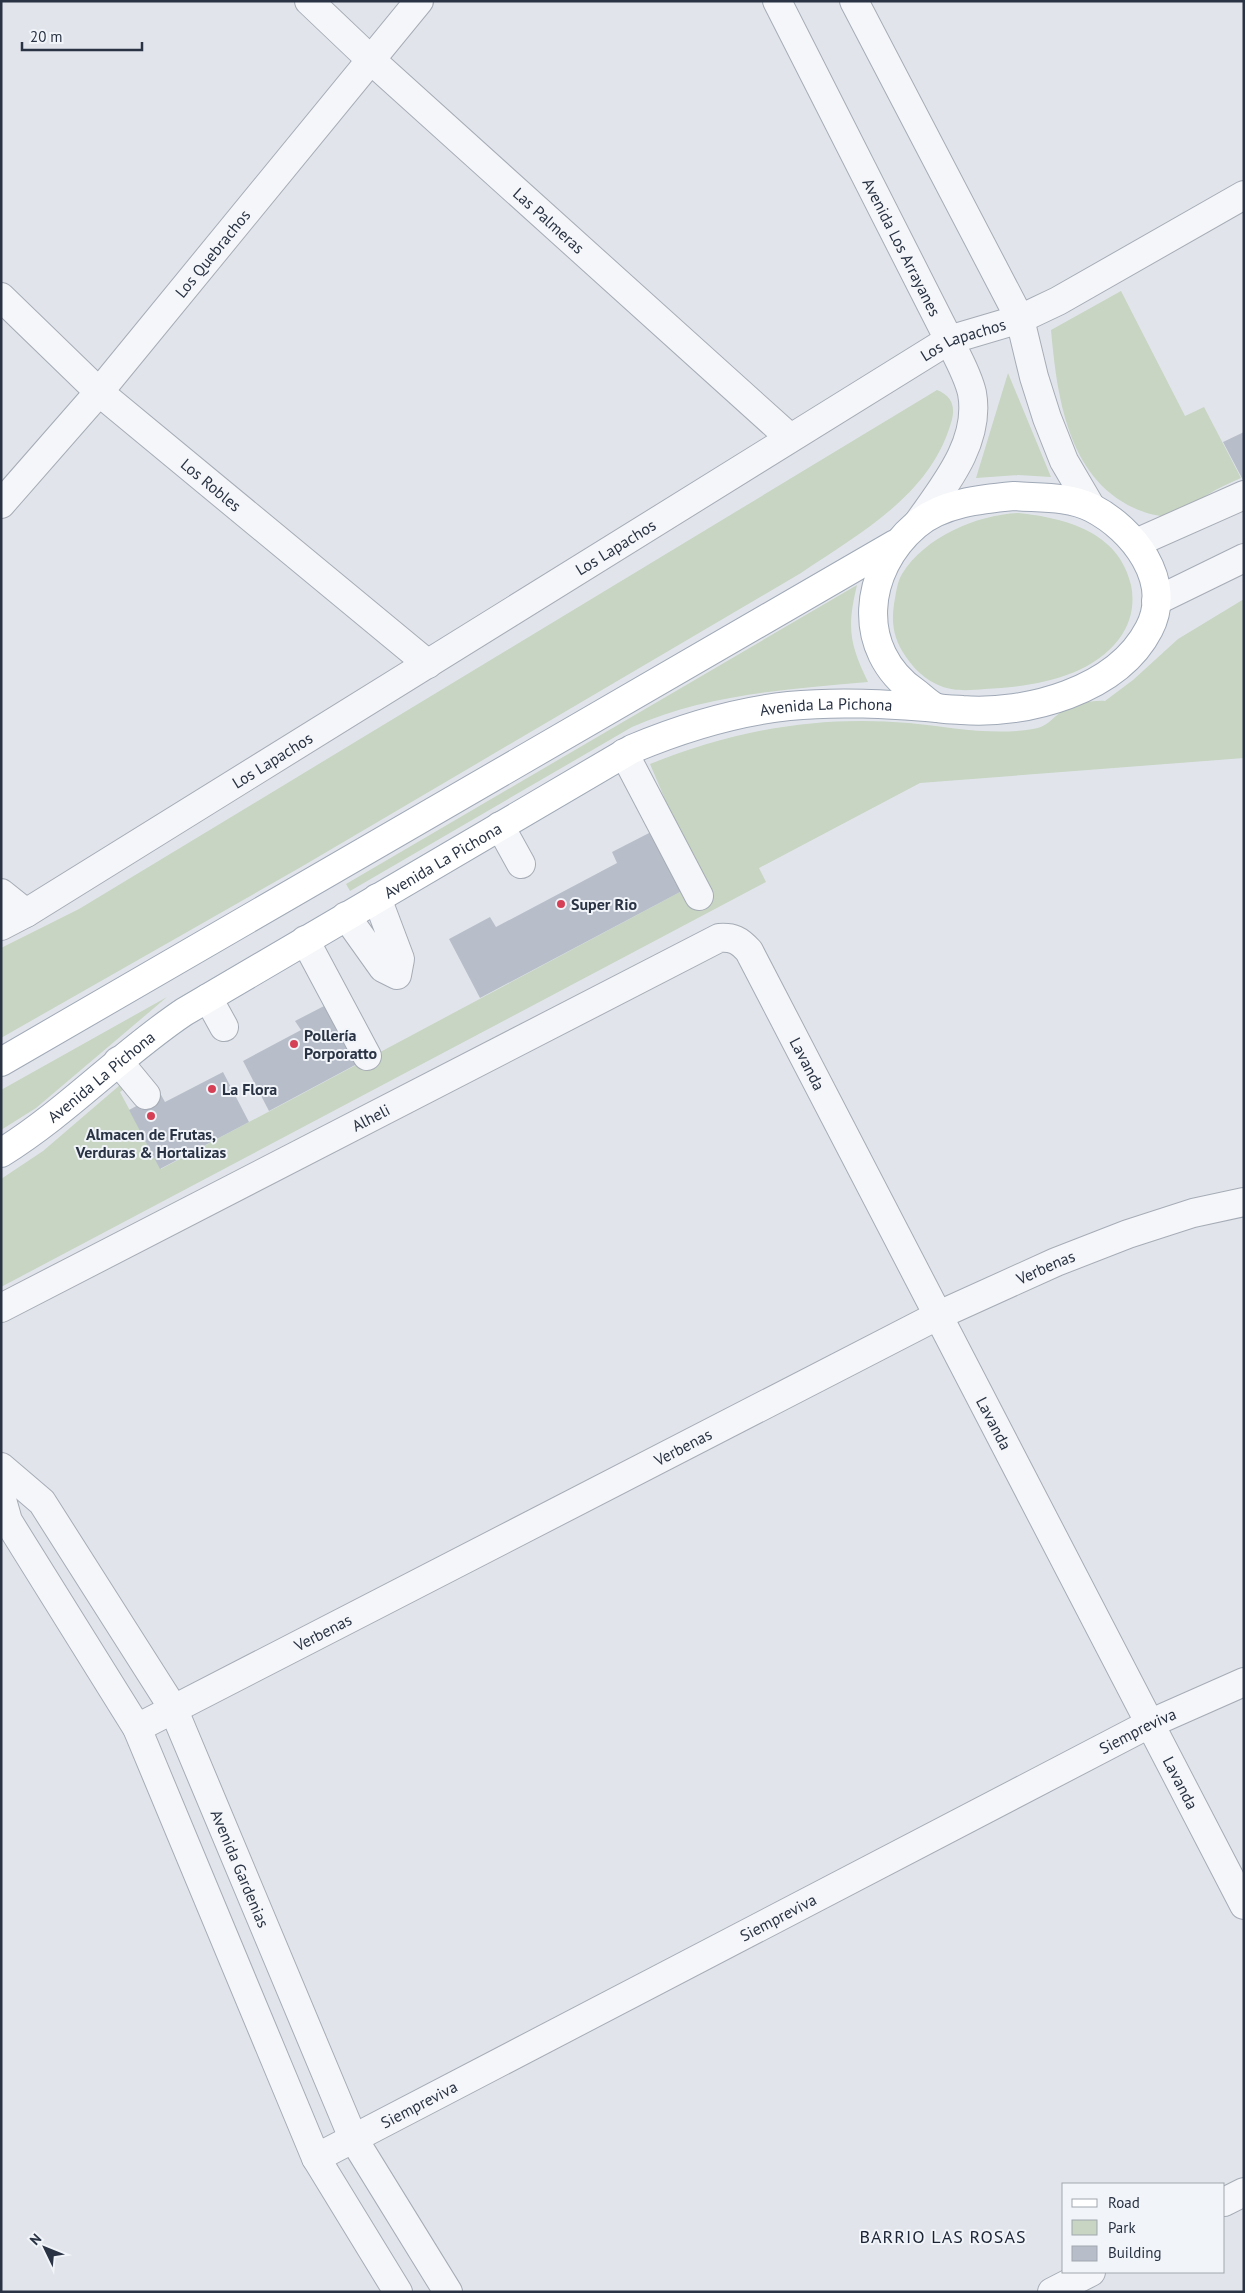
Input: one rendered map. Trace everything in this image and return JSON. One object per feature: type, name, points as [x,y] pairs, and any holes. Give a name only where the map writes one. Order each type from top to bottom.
[{"type":"main road","points":[[1,1062],[895,544],[918,523],[943,510],[974,500],[1014,496],[1056,498],[1091,507],[1113,522],[1136,543],[1150,566],[1156,589],[1156,601]]},
{"type":"main road","points":[[895,544],[878,577],[872,610],[876,638],[890,667],[906,686],[937,708]]},
{"type":"main road","name":"Avenida La Pichona","points":[[1,1153],[39,1127],[118,1061],[169,1022],[624,753],[670,733],[704,723],[730,716],[789,706],[878,703],[986,712],[1023,708],[1058,698],[1088,686],[1114,669],[1136,648],[1150,627],[1156,601]]},
{"type":"street","name":"Las Palmeras","points":[[308,1],[789,438]]},
{"type":"street","name":"Los Quebrachos","points":[[1,504],[99,392],[419,1]]},
{"type":"street","name":"Avenida Los Arrayanes","points":[[777,1],[950,340],[972,391],[974,417],[965,447],[952,472],[918,523]]},
{"type":"street","points":[[854,1],[1020,319],[1034,377],[1047,418],[1064,461],[1091,507]]},
{"type":"street","name":"Los Lapachos","points":[[1,926],[26,913],[789,438],[950,340],[1020,319],[1058,301],[1244,195]]},
{"type":"street","name":"Los Robles","points":[[1,298],[99,392],[428,664]]},
{"type":"street","points":[[1136,543],[1244,495]]},
{"type":"street","points":[[1156,601],[1244,558]]},
{"type":"street","points":[[624,753],[639,803],[699,896]]},
{"type":"street","points":[[500,826],[521,864]]},
{"type":"street","points":[[1,893],[26,913]]},
{"type":"street","points":[[346,916],[383,968],[397,975],[400,959],[377,898]]},
{"type":"street","name":"Alheli","points":[[1,1308],[719,938],[731,937],[741,942]]},
{"type":"street","points":[[305,940],[367,1056]]},
{"type":"street","name":"Lavanda","points":[[741,942],[749,951],[1244,1905]]},
{"type":"street","points":[[208,998],[224,1027]]},
{"type":"street","points":[[118,1061],[146,1095]]},
{"type":"street","name":"Verbenas","points":[[137,1728],[939,1315],[1056,1262],[1128,1234],[1193,1213],[1244,1202]]},
{"type":"street","name":"Avenida Gardenias","points":[[1,1466],[42,1502],[173,1708],[353,2138],[448,2292]]},
{"type":"street","points":[[42,1502],[4,1514],[137,1728],[316,2158],[398,2292]]},
{"type":"street","name":"Siempreviva","points":[[316,2158],[1149,1724],[1244,1682]]},
{"type":"street","points":[[1225,2202],[1244,2192]]},
{"type":"street","points":[[1052,2292],[1088,2273]]},
{"type":"green space","points":[[1121,291],[1185,416],[1204,407],[1241,478],[1211,492],[1184,511],[1173,515],[1159,516],[1146,513],[1111,494],[1094,476],[1080,455],[1062,407],[1051,330]]},
{"type":"green space","points":[[1008,373],[1051,477],[1018,475],[976,478]]},
{"type":"green space","points":[[937,390],[947,396],[953,409],[950,426],[940,451],[925,473],[889,512],[845,544],[801,573],[301,867],[1,1038],[1,948],[79,909]]},
{"type":"green space","points":[[1018,513],[1036,515],[1072,524],[1103,540],[1115,552],[1125,567],[1132,592],[1131,613],[1123,633],[1107,652],[1092,663],[1058,678],[1021,686],[972,690],[955,690],[937,685],[925,678],[910,663],[896,638],[893,625],[893,611],[900,577],[924,549],[953,530],[985,518]]},
{"type":"green space","points":[[857,585],[852,612],[852,635],[857,656],[868,682],[808,687],[718,700],[660,716],[632,727],[350,891],[346,884]]},
{"type":"green space","points":[[1244,599],[1244,758],[920,783],[759,868],[766,882],[1,1287],[1,1179],[43,1151],[120,1085],[124,1089],[120,1092],[161,1169],[682,891],[690,905],[712,893],[670,811],[650,764],[713,742],[745,734],[809,723],[875,721],[1002,732],[1038,728],[1071,707],[1089,702],[1105,701],[1133,680],[1178,639]]},
{"type":"green space","points":[[167,997],[36,1108],[1,1130],[1,1090]]},
{"type":"building","points":[[1244,432],[1244,482],[1223,442]]},
{"type":"building","points":[[651,832],[682,891],[480,998],[449,939],[490,917],[496,927],[617,863],[612,852]]},
{"type":"building","points":[[326,1005],[357,1064],[269,1111],[243,1061],[301,1030],[295,1021]]},
{"type":"building","points":[[223,1072],[249,1122],[160,1169],[129,1110],[160,1093],[165,1102]]},
{"type":"place","name":"Super Rio","points":[[561,904]]},
{"type":"place","name":"Pollería Porporatto","points":[[294,1044]]},
{"type":"place","name":"La Flora","points":[[212,1089]]},
{"type":"place","name":"Almacen de Frutas, Verduras & Hortalizas","points":[[151,1116]]},
{"type":"district","name":"BARRIO LAS ROSAS","points":[[943,2236]]}]
